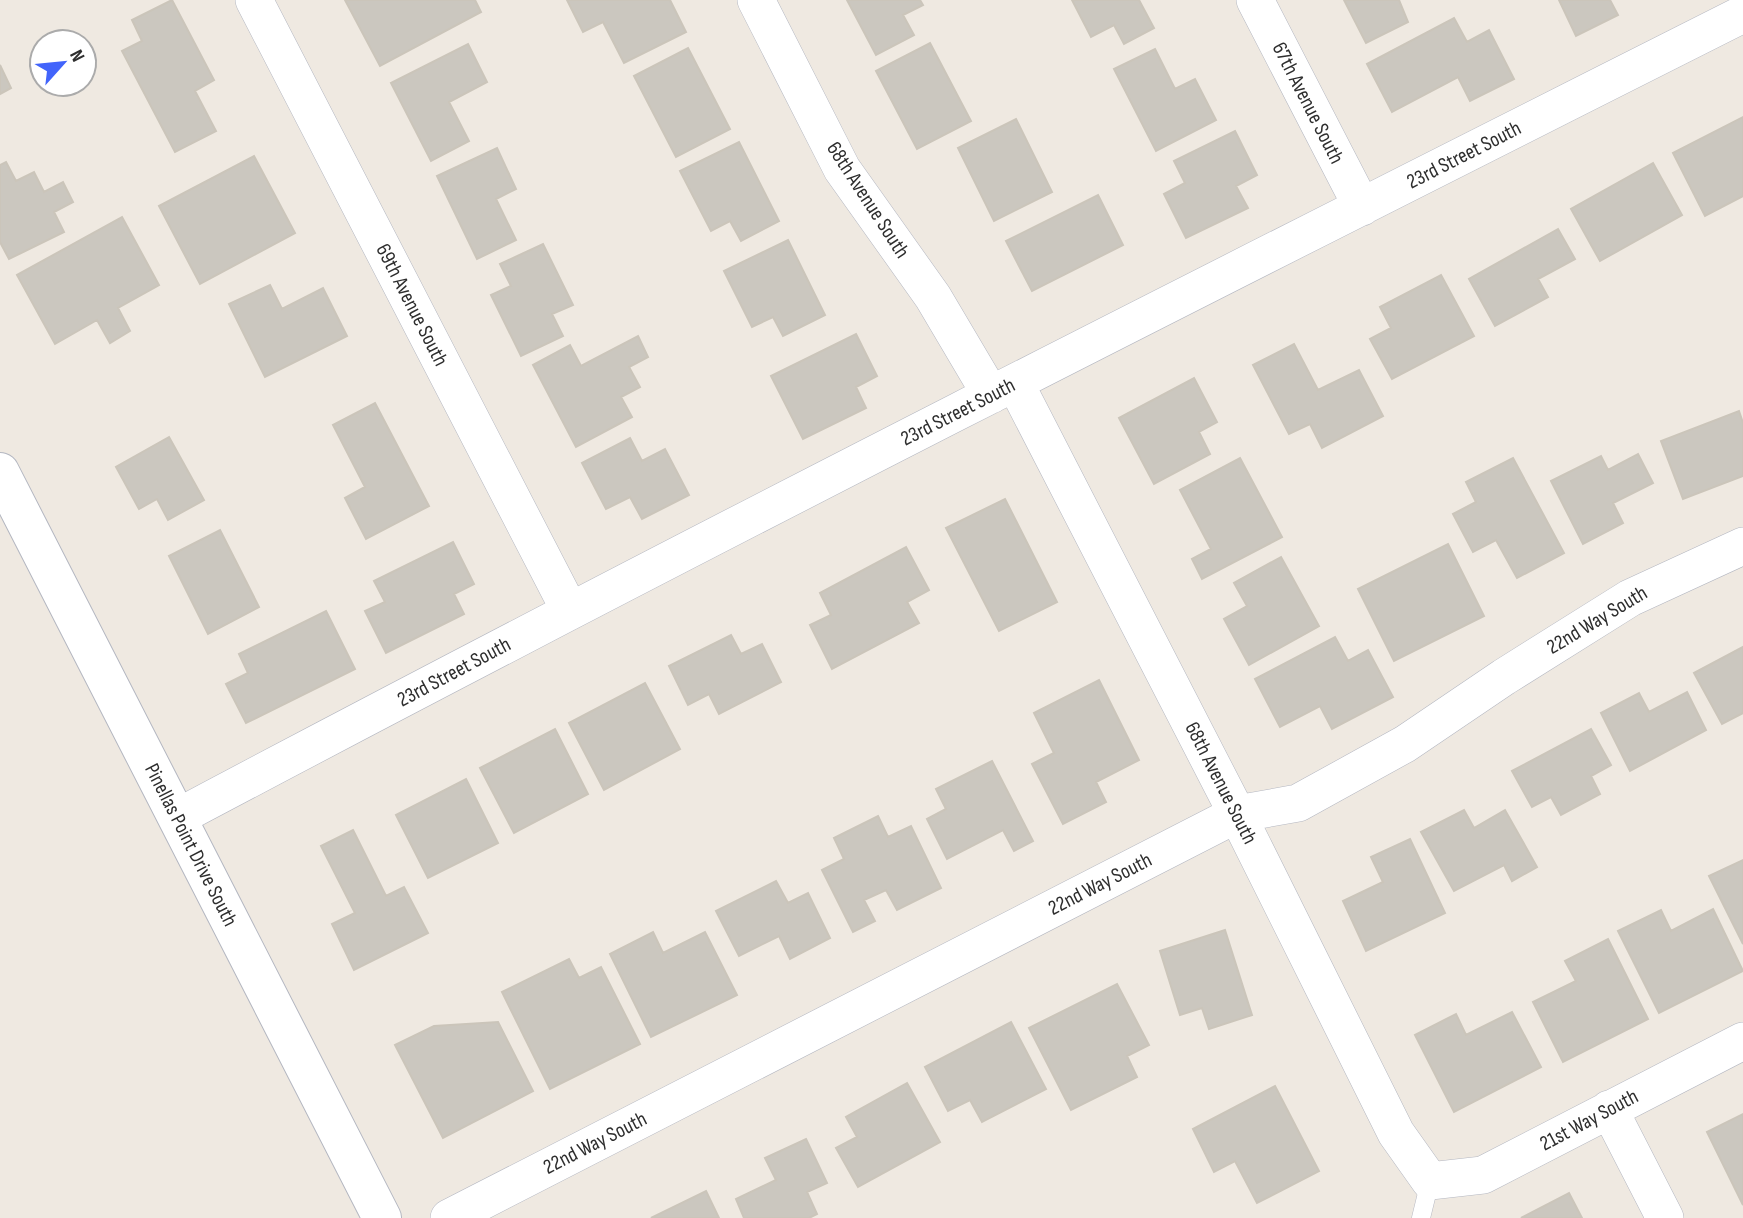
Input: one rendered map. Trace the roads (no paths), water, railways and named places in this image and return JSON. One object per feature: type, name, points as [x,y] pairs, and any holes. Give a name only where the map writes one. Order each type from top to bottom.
[{"type":"street","name":"69th Avenue South","points":[[254,0],[570,611]]},
{"type":"street","name":"68th Avenue South","points":[[756,0],[842,169],[933,297],[1003,389],[1237,814],[1396,1133],[1430,1181]]},
{"type":"street","name":"67th Avenue South","points":[[1255,0],[1362,207]]},
{"type":"street","name":"23rd Street South","points":[[177,817],[570,611],[1743,14]]},
{"type":"street","name":"Pinellas Point Drive South","points":[[0,472],[382,1218]]},
{"type":"street","name":"22nd Way South","points":[[449,1218],[1237,814],[1298,803],[1405,744],[1504,677],[1630,598],[1743,546]]},
{"type":"street","name":"21st Way South","points":[[1430,1181],[1483,1175],[1743,1041]]},
{"type":"street","points":[[1609,1109],[1665,1218]]},
{"type":"lane","points":[[1421,1218],[1430,1181]]}]
